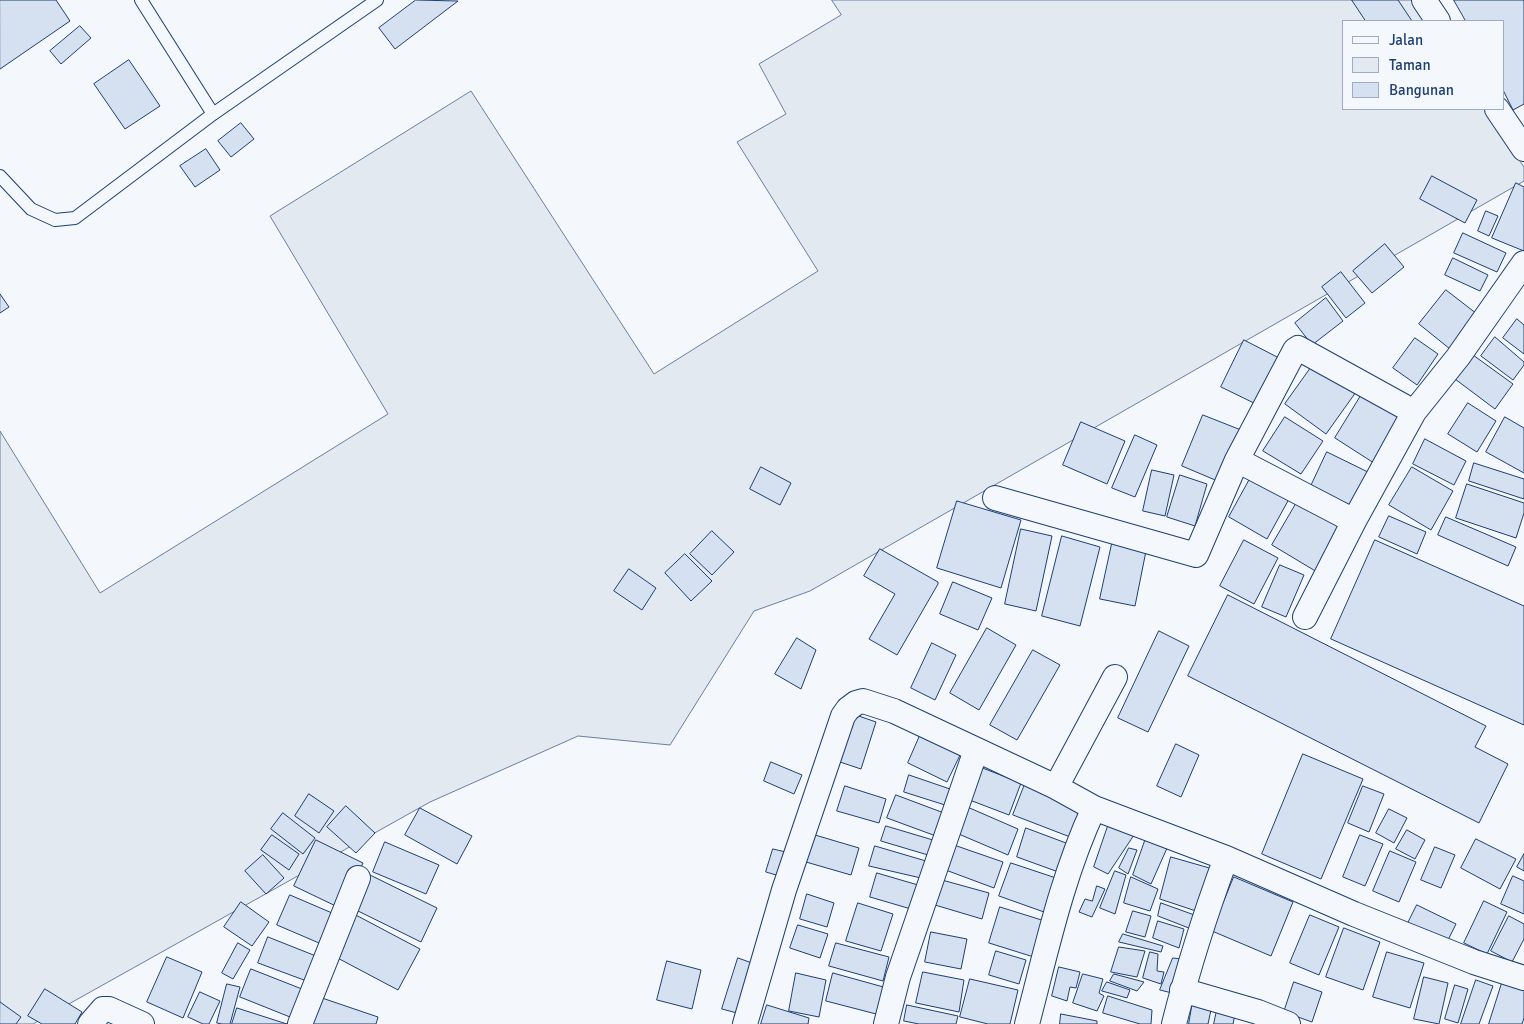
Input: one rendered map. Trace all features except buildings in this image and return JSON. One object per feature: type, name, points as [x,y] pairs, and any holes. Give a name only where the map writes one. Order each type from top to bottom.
[{"type":"street","points":[[1424,0],[1437,20]]},
{"type":"street","points":[[1498,110],[1524,148]]},
{"type":"street","points":[[1304,617],[1414,412],[1458,356],[1524,263]]},
{"type":"street","points":[[996,498],[1196,555],[1237,460],[1293,353],[1298,348],[1414,412]]},
{"type":"street","points":[[1237,460],[1354,521]]},
{"type":"street","points":[[1056,787],[1115,677]]},
{"type":"street","points":[[745,1024],[784,890],[843,716],[856,702],[863,701],[894,711],[1056,787],[1094,808],[1226,858],[1354,914],[1474,962],[1524,978]]},
{"type":"street","points":[[886,1024],[898,977],[976,750]]},
{"type":"street","points":[[1027,1024],[1057,909],[1084,828],[1094,808]]},
{"type":"street","points":[[1174,1024],[1182,990],[1226,858]]},
{"type":"street","points":[[300,1024],[358,878]]},
{"type":"street","points":[[1182,990],[1258,1012],[1288,1024]]},
{"type":"street","points":[[90,1024],[103,1009],[108,1009],[142,1024]]},
{"type":"lane","points":[[141,0],[213,114]]},
{"type":"lane","points":[[2,183],[30,209],[55,220],[76,218],[213,114],[377,0]]},
{"type":"green space","points":[[832,0],[1411,0],[1424,20],[1342,20],[1342,110],[1485,110],[1524,167],[1524,181],[810,591],[754,611],[670,745],[578,736],[430,802],[33,1024],[0,1024],[0,431],[100,593],[388,414],[270,216],[471,91],[654,374],[818,271],[737,142],[786,114],[759,64],[841,15]]}]
